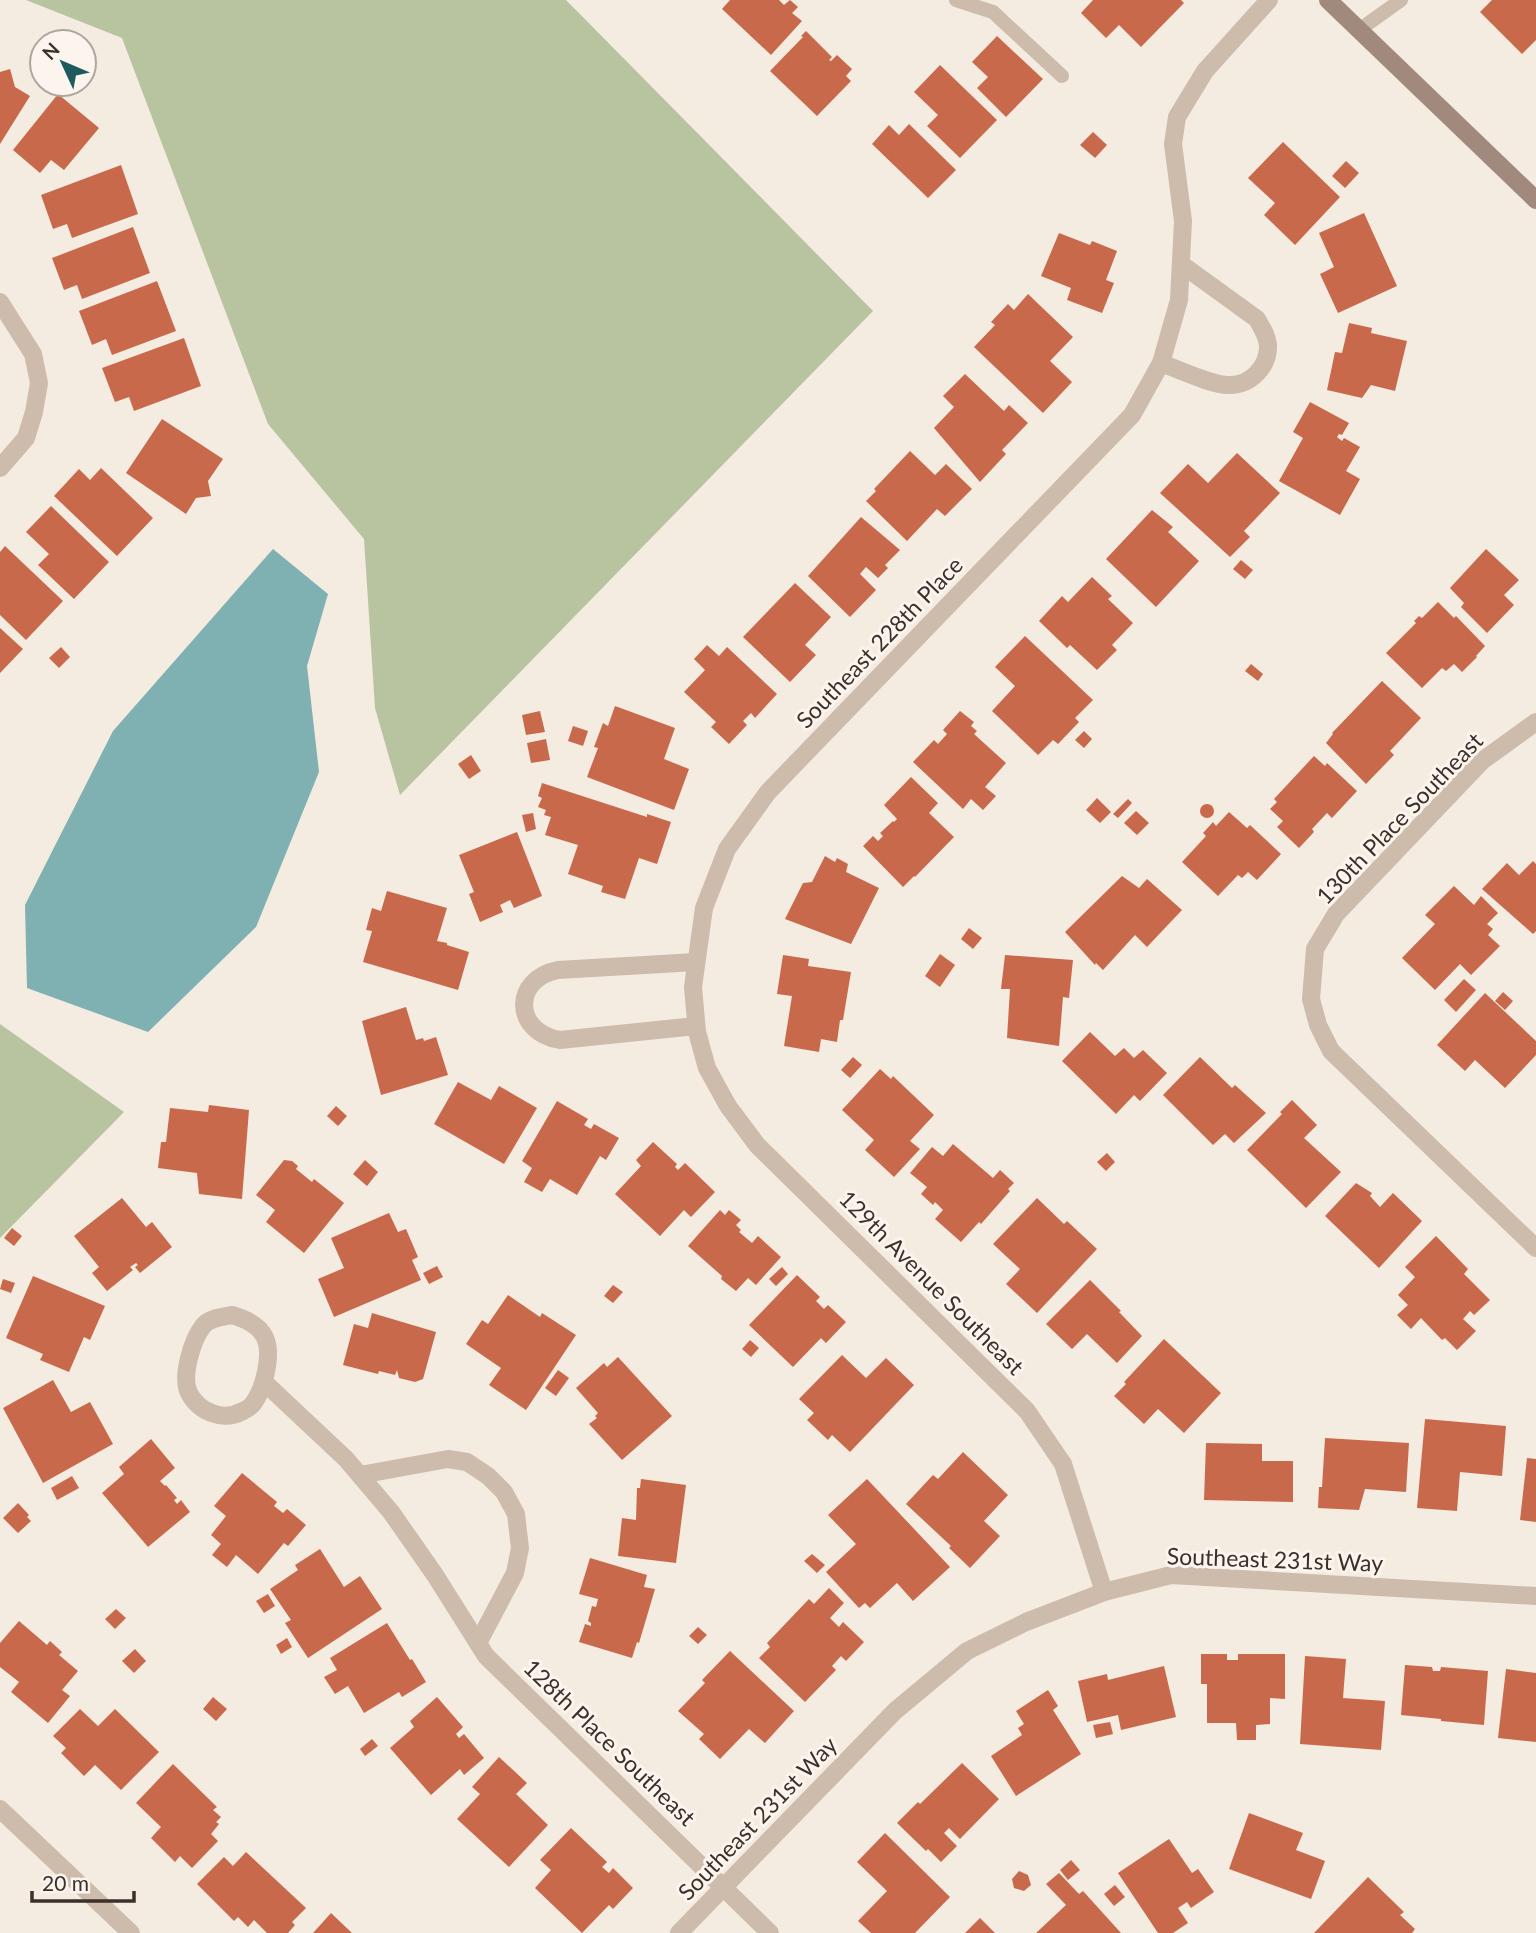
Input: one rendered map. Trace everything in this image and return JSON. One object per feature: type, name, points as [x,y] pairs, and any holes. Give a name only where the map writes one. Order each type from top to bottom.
[{"type":"main road","points":[[1328,0],[1536,200]]},
{"type":"street","name":"Southeast 228th Place","points":[[693,987],[704,908],[727,849],[768,792],[1132,415],[1161,363],[1179,300],[1183,221],[1173,144],[1177,117],[1205,71],[1269,0]]},
{"type":"street","points":[[1161,363],[1230,385],[1245,382],[1257,374],[1265,362],[1268,347],[1265,332],[1257,319],[1181,264]]},
{"type":"street","points":[[0,302],[33,354],[39,383],[26,438],[0,468]]},
{"type":"street","name":"130th Place Southeast","points":[[1536,722],[1482,761],[1336,914],[1315,949],[1311,999],[1318,1025],[1331,1051],[1536,1248]]},
{"type":"street","points":[[696,962],[545,973],[534,981],[526,992],[524,1006],[527,1019],[535,1030],[546,1038],[559,1040],[696,1026]]},
{"type":"street","name":"129th Avenue Southeast","points":[[693,987],[696,1026],[707,1068],[728,1106],[757,1145],[1027,1411],[1063,1464],[1104,1591]]},
{"type":"street","points":[[232,1315],[247,1320],[259,1329],[267,1343],[269,1358],[264,1382],[251,1406],[238,1414],[223,1416],[208,1412],[195,1403],[187,1389],[186,1374],[192,1347],[203,1325],[232,1315]]},
{"type":"street","name":"128th Place Southeast","points":[[264,1382],[346,1459],[391,1512],[486,1656],[770,1933]]},
{"type":"street","points":[[360,1475],[448,1459],[467,1462],[488,1476],[504,1492],[516,1514],[520,1548],[515,1573],[478,1643]]},
{"type":"street","name":"Southeast 231st Way","points":[[679,1933],[895,1711],[967,1651],[1026,1622],[1104,1591],[1171,1575],[1536,1595]]},
{"type":"street","points":[[0,1809],[131,1933]]},
{"type":"lane","points":[[956,0],[993,12],[1062,76]]},
{"type":"lane","points":[[1359,30],[1401,0]]},
{"type":"green space","points":[[26,0],[566,0],[873,311],[400,795],[375,708],[364,539],[268,424],[122,38]]},
{"type":"green space","points":[[0,1024],[124,1112],[0,1238]]},
{"type":"water","points":[[273,549],[328,594],[307,666],[319,772],[256,927],[148,1032],[27,988],[25,905],[113,731]]},
{"type":"building","points":[[730,0],[779,0],[784,5],[790,0],[798,7],[792,13],[802,21],[771,55],[722,9]]},
{"type":"building","points":[[1093,0],[1181,0],[1184,3],[1141,47],[1119,25],[1106,38],[1081,13]]},
{"type":"building","points":[[1492,0],[1536,0],[1536,40],[1522,54],[1480,12]]},
{"type":"building","points":[[806,31],[832,57],[829,60],[837,55],[852,69],[846,76],[851,81],[817,116],[770,71]]},
{"type":"building","points":[[997,36],[1043,79],[1006,117],[977,88],[988,77],[972,62]]},
{"type":"building","points":[[940,65],[997,120],[960,158],[927,126],[938,115],[914,92]]},
{"type":"building","points":[[10,69],[15,87],[29,98],[0,144],[0,72]]},
{"type":"building","points":[[55,98],[63,98],[99,128],[64,170],[51,160],[40,173],[13,150]]},
{"type":"building","points":[[909,124],[956,170],[928,198],[872,144],[889,125],[899,135]]},
{"type":"building","points":[[1093,132],[1107,145],[1095,158],[1080,145]]},
{"type":"building","points":[[1283,142],[1340,197],[1295,245],[1264,215],[1275,203],[1248,178]]},
{"type":"building","points":[[1346,161],[1359,173],[1345,188],[1332,176]]},
{"type":"building","points":[[121,165],[138,214],[72,238],[67,224],[53,229],[41,195]]},
{"type":"building","points":[[1364,213],[1397,286],[1338,313],[1320,274],[1334,267],[1319,233]]},
{"type":"building","points":[[133,227],[150,273],[82,299],[77,285],[64,290],[52,258]]},
{"type":"building","points":[[1059,233],[1090,245],[1092,241],[1117,251],[1106,280],[1114,283],[1102,313],[1067,300],[1071,288],[1041,276]]},
{"type":"building","points":[[157,281],[176,331],[112,355],[106,339],[92,345],[79,311]]},
{"type":"building","points":[[1028,294],[1073,337],[1050,361],[1072,382],[1043,413],[974,347],[995,325],[991,322],[1008,304],[1014,310]]},
{"type":"building","points":[[1349,323],[1372,328],[1371,333],[1407,341],[1395,391],[1371,385],[1362,398],[1327,390],[1335,352],[1342,353]]},
{"type":"building","points":[[184,338],[201,386],[134,411],[129,397],[115,402],[102,368]]},
{"type":"building","points":[[965,374],[1004,411],[1009,405],[1028,423],[1002,450],[1006,454],[980,482],[934,428],[954,407],[943,396]]},
{"type":"building","points":[[1310,402],[1349,423],[1342,435],[1337,437],[1360,447],[1346,471],[1360,479],[1340,515],[1279,481],[1303,438],[1293,432]]},
{"type":"building","points":[[162,419],[223,459],[208,481],[211,496],[196,498],[186,514],[126,473]]},
{"type":"building","points":[[910,451],[935,475],[946,464],[972,489],[945,516],[937,509],[907,541],[866,501]]},
{"type":"building","points":[[1237,453],[1280,493],[1244,531],[1250,537],[1230,557],[1160,493],[1188,464],[1208,483]]},
{"type":"building","points":[[101,468],[153,518],[117,556],[54,496],[79,469],[90,480]]},
{"type":"building","points":[[51,506],[109,562],[74,599],[38,565],[49,554],[26,532]]},
{"type":"building","points":[[1152,510],[1173,527],[1168,532],[1199,561],[1156,607],[1106,559]]},
{"type":"building","points":[[861,517],[900,550],[885,565],[888,568],[878,578],[866,567],[860,574],[876,590],[850,617],[808,576]]},
{"type":"building","points":[[5,546],[63,601],[26,640],[0,615],[0,552]]},
{"type":"building","points":[[1486,549],[1519,580],[1504,595],[1514,605],[1487,633],[1461,607],[1464,603],[1450,588]]},
{"type":"building","points":[[1241,560],[1253,570],[1245,579],[1233,569]]},
{"type":"building","points":[[1092,577],[1112,596],[1108,599],[1133,623],[1112,645],[1117,650],[1097,670],[1070,645],[1067,648],[1039,621],[1062,596],[1068,602]]},
{"type":"building","points":[[795,583],[831,617],[805,645],[816,655],[790,682],[743,637]]},
{"type":"building","points":[[1438,602],[1485,646],[1462,672],[1454,664],[1446,671],[1442,668],[1422,688],[1386,653],[1416,623],[1414,621],[1419,616],[1422,618]]},
{"type":"building","points":[[0,628],[23,649],[0,673]]},
{"type":"building","points":[[1025,636],[1093,700],[1075,718],[1079,722],[1058,744],[1053,740],[1038,755],[992,711],[1015,686],[995,667]]},
{"type":"building","points":[[707,645],[719,656],[727,647],[777,694],[755,718],[751,713],[743,721],[747,725],[729,744],[711,727],[716,722],[684,692],[705,670],[694,659]]},
{"type":"building","points":[[61,647],[70,657],[59,668],[49,658]]},
{"type":"building","points":[[1251,664],[1263,674],[1258,681],[1245,671]]},
{"type":"building","points":[[1382,681],[1421,718],[1390,751],[1394,755],[1366,784],[1326,743],[1332,733]]},
{"type":"building","points":[[615,706],[675,728],[664,759],[689,769],[674,810],[587,777],[598,748],[594,747],[603,723],[608,726]]},
{"type":"building","points":[[540,711],[545,732],[526,735],[522,715]]},
{"type":"building","points":[[960,711],[974,722],[971,726],[977,731],[974,734],[1006,763],[985,787],[996,796],[983,810],[971,799],[963,809],[913,762],[934,740],[938,744],[947,734],[943,730]]},
{"type":"building","points":[[573,726],[588,731],[583,746],[568,741]]},
{"type":"building","points":[[1084,731],[1092,739],[1084,748],[1075,740]]},
{"type":"building","points":[[546,739],[550,760],[531,763],[527,743]]},
{"type":"building","points":[[471,755],[481,771],[469,779],[458,764]]},
{"type":"building","points":[[1314,756],[1325,766],[1327,763],[1357,791],[1332,818],[1327,813],[1299,848],[1277,827],[1283,821],[1270,809],[1277,802],[1274,799]]},
{"type":"building","points":[[911,777],[938,803],[929,813],[954,837],[903,887],[863,846],[873,836],[878,841],[883,836],[880,833],[897,819],[884,805]]},
{"type":"building","points":[[542,783],[647,817],[647,814],[671,822],[657,864],[639,858],[625,899],[601,892],[603,886],[568,874],[578,845],[545,835],[551,817],[544,815],[546,810],[538,807],[542,798],[538,796]]},
{"type":"building","points":[[1097,798],[1111,812],[1100,823],[1086,810]]},
{"type":"building","points":[[1128,799],[1132,803],[1118,818],[1113,814]]},
{"type":"building","points":[[1207,804],[1212,806],[1212,816],[1207,818],[1202,816],[1200,811],[1202,806]]},
{"type":"building","points":[[1136,811],[1149,823],[1137,835],[1124,823]]},
{"type":"building","points":[[1229,812],[1247,828],[1250,825],[1281,854],[1257,880],[1248,872],[1242,878],[1238,875],[1218,896],[1182,862],[1206,836],[1203,833],[1213,822],[1216,826]]},
{"type":"building","points":[[533,813],[536,829],[526,832],[522,815]]},
{"type":"building","points":[[517,832],[542,896],[514,908],[510,900],[500,905],[503,912],[480,922],[469,894],[474,892],[459,855]]},
{"type":"building","points":[[825,856],[835,862],[837,858],[848,864],[846,872],[879,888],[851,944],[785,919],[803,883],[812,882]]},
{"type":"building","points":[[1533,861],[1536,864],[1536,931],[1533,934],[1482,889],[1507,863],[1519,875]]},
{"type":"building","points":[[1122,876],[1139,888],[1147,879],[1182,910],[1147,947],[1135,935],[1103,970],[1096,963],[1095,965],[1065,932]]},
{"type":"building","points":[[1454,886],[1474,905],[1481,896],[1498,913],[1487,924],[1493,929],[1488,935],[1500,946],[1471,975],[1460,964],[1435,990],[1402,958],[1435,924],[1425,915]]},
{"type":"building","points":[[387,891],[447,908],[437,941],[469,952],[458,990],[363,962],[372,931],[366,930],[372,908],[381,911]]},
{"type":"building","points":[[969,928],[982,938],[973,949],[961,939]]},
{"type":"building","points":[[940,954],[955,965],[940,987],[925,976]]},
{"type":"building","points":[[783,955],[809,959],[808,966],[851,972],[837,1042],[821,1039],[819,1052],[784,1046],[792,996],[777,994]]},
{"type":"building","points":[[1005,955],[1073,960],[1069,998],[1063,997],[1059,1046],[1007,1038],[1010,989],[1001,989]]},
{"type":"building","points":[[1464,979],[1476,990],[1456,1012],[1444,1000]]},
{"type":"building","points":[[1503,992],[1513,1001],[1505,1010],[1495,1001]]},
{"type":"building","points":[[1485,993],[1536,1041],[1536,1055],[1505,1088],[1475,1060],[1465,1071],[1437,1045]]},
{"type":"building","points":[[406,1007],[416,1040],[423,1038],[424,1041],[436,1037],[448,1075],[381,1095],[362,1021]]},
{"type":"building","points":[[1090,1032],[1115,1056],[1124,1048],[1134,1058],[1143,1050],[1167,1073],[1140,1101],[1134,1095],[1116,1114],[1062,1061]]},
{"type":"building","points":[[853,1057],[862,1065],[850,1078],[841,1070]]},
{"type":"building","points":[[1200,1057],[1232,1088],[1235,1085],[1266,1113],[1234,1143],[1225,1134],[1213,1145],[1163,1095]]},
{"type":"building","points":[[880,1069],[891,1079],[893,1076],[934,1115],[910,1141],[920,1149],[894,1177],[865,1150],[874,1140],[842,1110]]},
{"type":"building","points":[[458,1082],[491,1100],[499,1086],[537,1108],[504,1164],[434,1124]]},
{"type":"building","points":[[1292,1100],[1317,1125],[1304,1138],[1341,1172],[1306,1208],[1247,1150]]},
{"type":"building","points":[[557,1101],[588,1119],[584,1125],[591,1129],[594,1124],[619,1138],[606,1160],[600,1156],[577,1195],[550,1179],[542,1192],[524,1182],[532,1168],[522,1161]]},
{"type":"building","points":[[209,1105],[249,1110],[242,1199],[199,1194],[197,1173],[158,1168],[161,1142],[166,1142],[170,1108],[208,1112]]},
{"type":"building","points":[[336,1106],[347,1116],[338,1126],[327,1116]]},
{"type":"building","points":[[653,1142],[677,1164],[675,1167],[678,1170],[685,1163],[715,1192],[691,1217],[684,1210],[660,1236],[615,1194],[641,1166],[636,1160]]},
{"type":"building","points":[[953,1144],[993,1178],[1000,1170],[1014,1183],[981,1224],[979,1222],[961,1242],[935,1219],[943,1210],[921,1194],[927,1187],[910,1173],[932,1147],[943,1156]]},
{"type":"building","points":[[1107,1153],[1115,1162],[1106,1171],[1097,1162]]},
{"type":"building","points":[[284,1160],[292,1161],[298,1166],[296,1169],[312,1182],[314,1179],[344,1203],[304,1253],[266,1222],[275,1210],[256,1195]]},
{"type":"building","points":[[365,1160],[378,1172],[367,1186],[353,1174]]},
{"type":"building","points":[[1356,1183],[1372,1193],[1370,1196],[1380,1207],[1393,1193],[1422,1221],[1379,1268],[1325,1216]]},
{"type":"building","points":[[122,1198],[146,1227],[152,1222],[172,1247],[140,1273],[135,1267],[138,1265],[136,1263],[130,1267],[133,1270],[107,1291],[92,1273],[99,1267],[74,1236]]},
{"type":"building","points":[[1037,1198],[1064,1224],[1067,1221],[1097,1249],[1037,1313],[1006,1284],[1020,1269],[993,1244]]},
{"type":"building","points":[[720,1210],[725,1215],[729,1210],[741,1220],[736,1225],[741,1230],[739,1232],[752,1243],[758,1236],[781,1257],[756,1285],[748,1278],[736,1291],[688,1246]]},
{"type":"building","points":[[389,1213],[398,1232],[406,1229],[418,1257],[412,1260],[421,1280],[334,1317],[318,1279],[344,1268],[331,1238]]},
{"type":"building","points":[[12,1228],[22,1236],[14,1246],[4,1238]]},
{"type":"building","points":[[1436,1236],[1468,1269],[1464,1274],[1490,1300],[1474,1315],[1470,1311],[1463,1319],[1476,1331],[1457,1350],[1445,1338],[1442,1340],[1421,1318],[1411,1329],[1397,1315],[1408,1305],[1398,1295],[1415,1277],[1405,1267]]},
{"type":"building","points":[[437,1266],[443,1277],[429,1284],[423,1273]]},
{"type":"building","points":[[782,1267],[788,1274],[776,1286],[769,1279]]},
{"type":"building","points":[[797,1275],[820,1297],[816,1301],[824,1309],[828,1305],[846,1322],[826,1343],[821,1338],[793,1367],[749,1325]]},
{"type":"building","points":[[33,1276],[105,1306],[90,1340],[84,1337],[69,1372],[40,1360],[43,1354],[6,1338]]},
{"type":"building","points":[[3,1279],[15,1283],[11,1293],[0,1289]]},
{"type":"building","points":[[1090,1280],[1142,1336],[1117,1363],[1087,1334],[1072,1349],[1046,1324]]},
{"type":"building","points":[[613,1285],[623,1292],[613,1303],[604,1296]]},
{"type":"building","points":[[508,1295],[540,1317],[542,1313],[576,1335],[526,1410],[489,1385],[501,1368],[466,1344],[482,1320],[488,1324]]},
{"type":"building","points":[[372,1313],[436,1332],[423,1379],[415,1382],[399,1378],[397,1370],[395,1375],[379,1371],[378,1374],[343,1365],[354,1324],[368,1328]]},
{"type":"building","points":[[1164,1339],[1221,1393],[1184,1433],[1158,1409],[1144,1424],[1114,1396]]},
{"type":"building","points":[[750,1340],[759,1348],[751,1357],[742,1349]]},
{"type":"building","points":[[842,1355],[866,1378],[886,1358],[914,1385],[850,1452],[832,1435],[828,1440],[807,1420],[814,1413],[799,1399]]},
{"type":"building","points":[[618,1357],[672,1416],[622,1460],[589,1424],[597,1418],[595,1416],[598,1413],[576,1388],[604,1363],[607,1367]]},
{"type":"building","points":[[558,1370],[569,1378],[556,1396],[545,1388]]},
{"type":"building","points":[[53,1380],[71,1412],[90,1402],[113,1444],[43,1483],[3,1408]]},
{"type":"building","points":[[1425,1419],[1506,1426],[1502,1476],[1460,1472],[1457,1511],[1417,1508]]},
{"type":"building","points":[[1325,1438],[1409,1443],[1406,1492],[1365,1489],[1359,1510],[1318,1508]]},
{"type":"building","points":[[151,1439],[175,1468],[160,1481],[177,1498],[174,1500],[177,1504],[181,1500],[190,1512],[148,1547],[102,1493],[124,1474],[119,1467]]},
{"type":"building","points":[[1206,1443],[1262,1444],[1262,1461],[1293,1461],[1293,1502],[1204,1500]]},
{"type":"building","points":[[963,1452],[1008,1495],[984,1521],[1000,1536],[970,1568],[949,1548],[951,1546],[906,1504],[933,1475],[938,1479]]},
{"type":"building","points":[[1527,1458],[1536,1459],[1536,1522],[1520,1520]]},
{"type":"building","points":[[242,1473],[277,1502],[274,1506],[283,1513],[287,1509],[306,1525],[288,1546],[284,1543],[258,1574],[236,1555],[227,1567],[212,1555],[221,1544],[211,1535],[226,1516],[214,1506]]},
{"type":"building","points":[[72,1476],[79,1488],[57,1500],[51,1488]]},
{"type":"building","points":[[641,1479],[686,1485],[676,1563],[618,1556],[622,1518],[636,1520],[637,1488],[640,1488]]},
{"type":"building","points":[[867,1479],[950,1567],[913,1601],[897,1583],[870,1608],[865,1603],[859,1608],[826,1572],[856,1544],[828,1515]]},
{"type":"building","points":[[18,1503],[31,1521],[18,1533],[3,1518]]},
{"type":"building","points":[[320,1549],[344,1587],[360,1576],[382,1609],[308,1658],[285,1623],[291,1620],[270,1589],[298,1570],[295,1565]]},
{"type":"building","points":[[812,1554],[825,1565],[817,1573],[804,1561]]},
{"type":"building","points":[[590,1558],[647,1575],[644,1587],[655,1589],[632,1658],[579,1642],[585,1624],[591,1626],[588,1621],[592,1606],[596,1607],[598,1599],[579,1594]]},
{"type":"building","points":[[829,1588],[844,1603],[830,1618],[839,1627],[843,1622],[864,1642],[846,1661],[841,1656],[832,1666],[836,1670],[805,1702],[759,1658],[770,1647],[767,1643],[809,1599],[814,1604]]},
{"type":"building","points":[[268,1594],[275,1606],[264,1613],[256,1601]]},
{"type":"building","points":[[116,1609],[126,1618],[115,1629],[105,1619]]},
{"type":"building","points":[[19,1621],[47,1645],[50,1641],[62,1652],[59,1655],[78,1671],[62,1690],[70,1696],[48,1723],[11,1692],[19,1682],[0,1667],[0,1643]]},
{"type":"building","points":[[387,1623],[426,1682],[402,1697],[399,1692],[364,1713],[348,1686],[335,1694],[324,1677],[337,1670],[330,1658]]},
{"type":"building","points":[[698,1627],[707,1635],[698,1644],[689,1636]]},
{"type":"building","points":[[287,1638],[292,1647],[281,1654],[276,1645]]},
{"type":"building","points":[[135,1649],[146,1661],[134,1673],[122,1661]]},
{"type":"building","points":[[730,1651],[794,1711],[765,1743],[749,1729],[720,1759],[699,1739],[704,1734],[678,1711],[705,1683],[702,1680]]},
{"type":"building","points":[[1201,1654],[1227,1654],[1227,1660],[1238,1660],[1238,1654],[1285,1654],[1285,1699],[1270,1698],[1270,1724],[1256,1725],[1256,1740],[1237,1740],[1236,1723],[1207,1723],[1207,1684],[1201,1684]]},
{"type":"building","points":[[1305,1656],[1346,1659],[1343,1698],[1385,1701],[1381,1750],[1300,1744]]},
{"type":"building","points":[[1405,1665],[1432,1667],[1433,1671],[1440,1671],[1441,1667],[1488,1671],[1484,1725],[1401,1715]]},
{"type":"building","points":[[1164,1666],[1176,1717],[1121,1730],[1118,1715],[1087,1722],[1078,1681],[1107,1674],[1108,1680]]},
{"type":"building","points":[[1506,1669],[1536,1673],[1536,1742],[1498,1738]]},
{"type":"building","points":[[1048,1690],[1058,1706],[1053,1710],[1081,1754],[1016,1796],[991,1756],[1022,1735],[1018,1728],[1024,1724],[1016,1711]]},
{"type":"building","points":[[213,1697],[227,1709],[216,1721],[203,1709]]},
{"type":"building","points":[[437,1697],[463,1727],[456,1734],[459,1738],[464,1734],[484,1758],[464,1775],[460,1769],[431,1795],[390,1748],[414,1727],[410,1721]]},
{"type":"building","points":[[80,1709],[98,1726],[115,1709],[159,1752],[121,1790],[95,1765],[84,1776],[61,1753],[66,1748],[53,1736]]},
{"type":"building","points":[[1110,1722],[1113,1734],[1096,1738],[1093,1725]]},
{"type":"building","points":[[372,1739],[378,1746],[365,1756],[360,1749]]},
{"type":"building","points":[[499,1757],[527,1783],[516,1794],[548,1825],[509,1867],[457,1819],[480,1794],[472,1787]]},
{"type":"building","points":[[962,1763],[999,1799],[960,1839],[949,1828],[944,1833],[957,1846],[941,1862],[897,1823]]},
{"type":"building","points":[[173,1764],[217,1807],[213,1810],[221,1817],[211,1834],[218,1841],[192,1868],[180,1856],[175,1862],[151,1838],[161,1827],[136,1803]]},
{"type":"building","points":[[1249,1813],[1303,1833],[1296,1850],[1325,1861],[1311,1899],[1229,1869]]},
{"type":"building","points":[[571,1828],[607,1862],[602,1867],[609,1873],[613,1868],[633,1888],[613,1909],[609,1905],[582,1933],[535,1888],[551,1870],[540,1860]]},
{"type":"building","points":[[885,1833],[950,1897],[915,1933],[871,1933],[858,1921],[887,1891],[857,1862]]},
{"type":"building","points":[[1169,1839],[1192,1873],[1198,1869],[1214,1892],[1191,1908],[1187,1902],[1178,1908],[1188,1923],[1173,1933],[1158,1933],[1118,1873]]},
{"type":"building","points":[[246,1852],[306,1908],[292,1922],[295,1925],[288,1933],[267,1933],[254,1920],[248,1927],[238,1917],[234,1921],[197,1884],[224,1857],[233,1866]]},
{"type":"building","points":[[1071,1860],[1080,1870],[1068,1880],[1060,1870]]},
{"type":"building","points":[[1019,1871],[1028,1875],[1031,1885],[1024,1891],[1014,1888],[1012,1879]]},
{"type":"building","points":[[1059,1873],[1079,1894],[1083,1891],[1121,1933],[1036,1933],[1066,1905],[1046,1884]]},
{"type":"building","points":[[1368,1877],[1404,1912],[1400,1915],[1415,1929],[1412,1933],[1314,1933]]},
{"type":"building","points":[[1115,1885],[1125,1897],[1114,1906],[1104,1894]]},
{"type":"building","points":[[331,1913],[352,1933],[313,1933]]},
{"type":"building","points":[[980,1918],[995,1933],[965,1933]]}]
